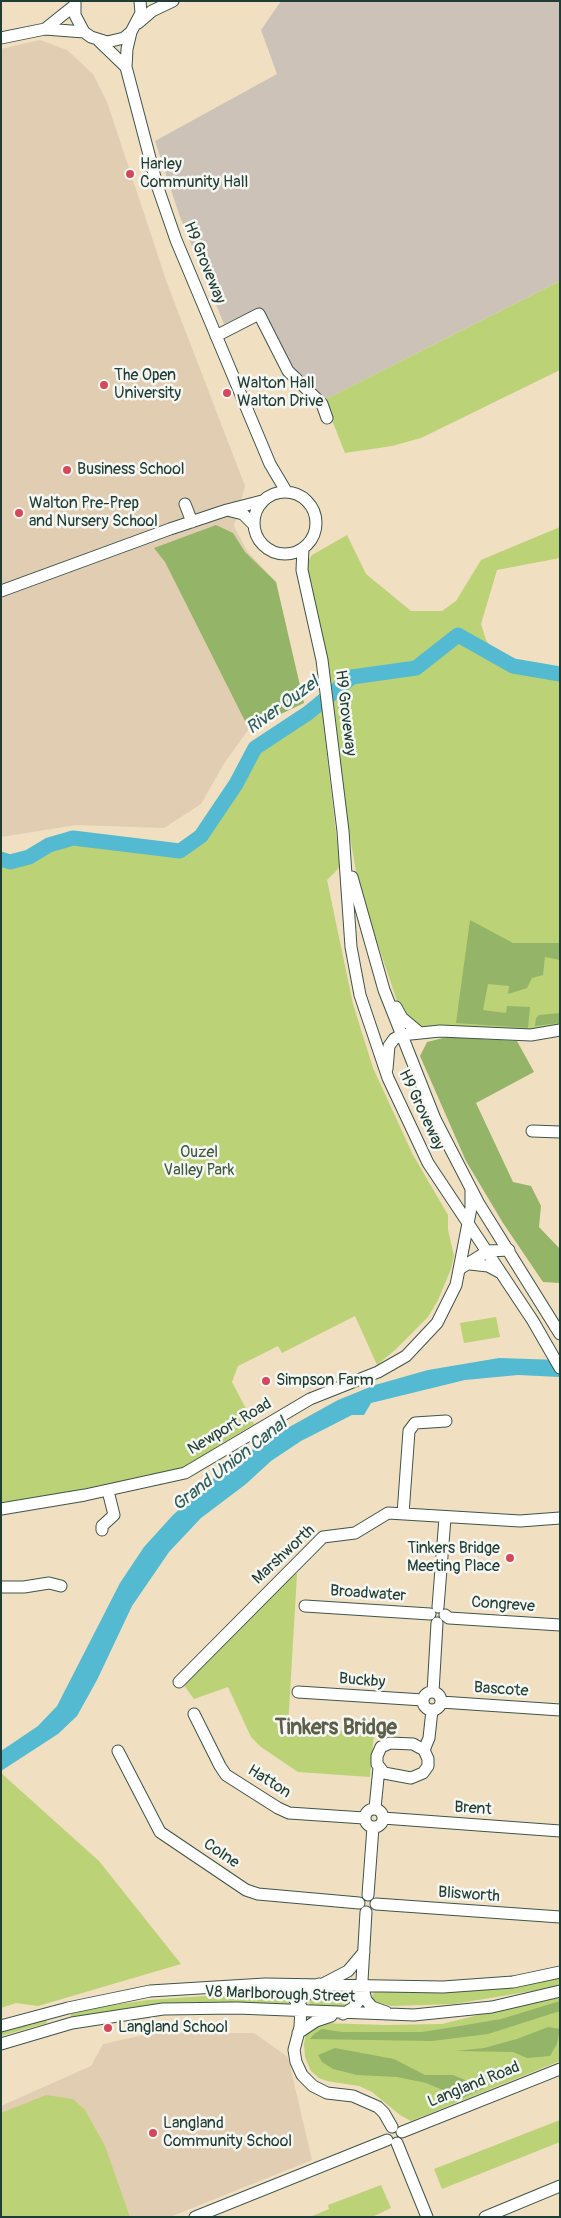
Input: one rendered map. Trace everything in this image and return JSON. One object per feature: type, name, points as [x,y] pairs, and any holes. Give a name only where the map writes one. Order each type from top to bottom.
[{"type":"street","name":"H9 Groveway","points":[[140,1],[141,13],[126,49],[126,68],[157,185],[176,240],[216,336],[259,434],[270,464],[286,491]]},
{"type":"street","points":[[98,41],[116,41],[135,28],[152,11],[173,1]]},
{"type":"street","points":[[45,29],[75,3]]},
{"type":"street","points":[[75,3],[78,24],[84,32],[98,41],[126,68]]},
{"type":"street","points":[[1,38],[45,29],[84,32]]},
{"type":"street","points":[[216,336],[259,314],[288,371],[322,404],[327,418]]},
{"type":"street","name":"H9 Groveway","points":[[266,498],[270,464]]},
{"type":"street","points":[[1,592],[192,522],[286,491],[308,500],[316,516],[314,534],[303,548],[289,554],[282,554],[272,551],[263,545],[256,536],[254,526],[255,515],[266,498]]},
{"type":"street","points":[[185,504],[192,522]]},
{"type":"street","points":[[226,510],[243,514],[254,526]]},
{"type":"street","name":"H9 Groveway","points":[[303,548],[302,570],[322,660],[343,831],[351,947],[360,995],[388,1078],[428,1163],[488,1251],[533,1321],[560,1368]]},
{"type":"street","points":[[282,554],[302,570]]},
{"type":"street","name":"H9 Groveway","points":[[343,831],[370,944],[396,1038]]},
{"type":"street","points":[[370,944],[381,964],[397,1010],[402,1018],[425,1033]]},
{"type":"street","points":[[372,1032],[396,1038],[440,1031],[505,1035],[560,1030]]},
{"type":"street","points":[[396,1038],[405,1046],[425,1033]]},
{"type":"street","points":[[388,1078],[387,1059],[396,1038]]},
{"type":"street","name":"H9 Groveway","points":[[405,1046],[435,1119],[471,1189],[560,1334]]},
{"type":"street","points":[[532,1131],[560,1132]]},
{"type":"street","name":"Newport Road","points":[[1,1509],[108,1491],[185,1473],[310,1399],[378,1372],[406,1356],[437,1323],[450,1301],[465,1266],[468,1223],[472,1200],[471,1189]]},
{"type":"street","points":[[465,1266],[488,1251],[509,1250]]},
{"type":"street","points":[[465,1266],[488,1266],[502,1273]]},
{"type":"street","points":[[403,1514],[412,1444],[409,1431],[415,1423],[446,1421]]},
{"type":"street","points":[[102,1530],[102,1526],[114,1515],[108,1491]]},
{"type":"street","name":"Marshworth","points":[[179,1682],[323,1537],[355,1533],[388,1513],[445,1518],[520,1521],[560,1518]]},
{"type":"street","points":[[433,1692],[445,1518]]},
{"type":"street","points":[[1,1587],[24,1587],[48,1583],[61,1586]]},
{"type":"street","name":"Broadwater","points":[[305,1606],[438,1615]]},
{"type":"street","name":"Congreve","points":[[438,1615],[449,1618],[560,1626]]},
{"type":"street","name":"Buckby","points":[[298,1692],[424,1700]]},
{"type":"street","points":[[433,1692],[426,1695],[424,1700],[426,1707],[436,1706]]},
{"type":"street","points":[[424,1750],[429,1738],[439,1696],[433,1692]]},
{"type":"street","name":"Bascote","points":[[436,1706],[560,1710]]},
{"type":"street","name":"Hatton","points":[[194,1714],[220,1766],[226,1774],[278,1808],[289,1813],[364,1818]]},
{"type":"street","points":[[375,1808],[379,1768],[377,1756],[385,1744],[413,1744],[424,1750],[428,1759],[428,1766],[417,1777],[387,1774],[379,1768]]},
{"type":"street","name":"Colne","points":[[118,1751],[160,1832],[246,1890],[258,1894],[359,1902]]},
{"type":"street","points":[[375,1808],[380,1810],[383,1818],[381,1824],[373,1827],[366,1823],[364,1818],[367,1811],[375,1808]]},
{"type":"street","name":"Brent","points":[[383,1818],[560,1831]]},
{"type":"street","points":[[368,1895],[373,1827]]},
{"type":"street","points":[[368,1895],[374,1897],[376,1904],[373,1910],[366,1912],[361,1909],[359,1902],[362,1896],[368,1895]]},
{"type":"street","name":"Blisworth","points":[[376,1904],[560,1917]]},
{"type":"street","points":[[296,2037],[316,2022],[340,2014],[358,2004],[363,1986],[366,1912]]},
{"type":"street","points":[[195,2217],[402,2138],[384,2113],[366,2101],[353,2096],[327,2093],[308,2081],[296,2062],[296,2037],[292,2030],[298,2009],[321,1984],[348,1971],[365,1950]]},
{"type":"street","name":"V8 Marlborough Street","points":[[1,2026],[68,2008],[150,1991],[265,1984],[443,1986],[493,1983],[560,1972]]},
{"type":"street","points":[[265,1984],[290,1993],[298,2009]]},
{"type":"street","points":[[363,1986],[366,2000],[372,2006],[394,2015]]},
{"type":"street","name":"V8 Marlborough Street","points":[[1,2044],[48,2028],[106,2016],[179,2008],[298,2009],[340,2014],[443,2014],[560,1991]]},
{"type":"street","name":"Langland Road","points":[[397,2130],[560,2069]]},
{"type":"street","points":[[392,2142],[427,2217]]},
{"type":"street","points":[[485,2217],[560,2186]]},
{"type":"shaded area","points":[[281,1],[560,1],[560,281],[324,400],[292,369],[260,308],[224,324],[180,217],[155,141],[277,74],[261,30]]},
{"type":"shaded area","name":"The Open University","points":[[40,40],[67,50],[93,74],[107,102],[167,283],[245,486],[234,526],[247,551],[276,582],[304,703],[249,729],[225,762],[201,804],[164,828],[76,825],[1,837],[1,49]]},
{"type":"shaded area","name":"Langland Community School","points":[[153,2033],[254,2033],[288,2057],[312,2160],[170,2217],[1,2217],[1,2106],[91,2066],[103,2044]]},
{"type":"green space","points":[[560,281],[560,370],[421,438],[392,446],[345,453],[324,400]]},
{"type":"green space","points":[[216,525],[233,533],[245,552],[276,582],[304,703],[249,729],[165,562],[154,548]]},
{"type":"green space","name":"Ouzel Valley Park","points":[[560,527],[560,558],[497,570],[481,624],[486,640],[497,657],[513,666],[560,674],[560,1030],[430,1033],[407,1017],[398,1004],[359,888],[329,718],[323,721],[340,867],[327,880],[353,1004],[373,1068],[413,1155],[448,1215],[448,1230],[454,1256],[451,1269],[438,1300],[428,1317],[377,1365],[355,1316],[282,1353],[278,1346],[238,1366],[232,1382],[254,1424],[182,1468],[117,1484],[31,1500],[1,1502],[1,859],[10,862],[29,857],[49,845],[73,838],[179,851],[201,836],[236,784],[255,748],[327,698],[302,570],[312,555],[347,535],[366,574],[411,611],[442,611],[456,601],[481,560]]},
{"type":"green space","points":[[470,920],[513,943],[560,943],[560,960],[545,957],[543,975],[532,978],[527,988],[508,994],[509,986],[488,984],[483,1010],[506,1013],[507,1006],[530,1007],[528,1028],[456,1023]]},
{"type":"green space","points":[[560,1013],[560,1023],[535,1026],[536,1018],[539,1015]]},
{"type":"green space","points":[[447,1037],[517,1041],[534,1072],[476,1103],[513,1182],[531,1186],[541,1206],[539,1227],[560,1249],[560,1283],[543,1282],[503,1223],[466,1161],[420,1056],[427,1042]]},
{"type":"green space","points":[[496,1317],[500,1337],[464,1343],[460,1323]]},
{"type":"green space","points":[[293,1572],[297,1574],[288,1727],[374,1733],[370,1777],[298,1772],[261,1747],[251,1737],[228,1687],[194,1699],[183,1684]]},
{"type":"green space","points":[[1,1773],[99,1861],[181,1964],[38,2006],[16,2003],[1,2008]]},
{"type":"green space","points":[[560,1976],[560,1986],[454,2004],[391,2006],[374,2002],[372,1996],[374,1992],[378,1991],[470,1991],[515,1986]]},
{"type":"green space","points":[[319,1990],[353,1990],[356,1996],[345,2007],[310,2006],[309,2000]]},
{"type":"green space","points":[[277,1991],[283,1993],[291,2001],[289,2004],[201,2002],[161,2004],[71,2017],[70,2011],[148,2000]]},
{"type":"green space","points":[[560,1995],[560,2061],[411,2121],[400,2115],[372,2092],[359,2086],[319,2078],[311,2071],[305,2057],[304,2044],[306,2032],[323,2023],[442,2024]]},
{"type":"green space","points":[[560,2001],[560,2011],[488,2034],[432,2041],[310,2039],[322,2029],[342,2032],[422,2032],[501,2019]]},
{"type":"green space","points":[[46,2017],[47,2023],[1,2036],[1,2030]]},
{"type":"green space","points":[[548,2027],[560,2029],[557,2044],[550,2056],[527,2058],[513,2052],[456,2051],[484,2048],[517,2039]]},
{"type":"green space","points":[[335,2048],[394,2059],[425,2075],[453,2075],[484,2088],[462,2098],[426,2083],[397,2077],[357,2075],[333,2069],[322,2062],[318,2055]]},
{"type":"green space","points":[[46,2095],[73,2099],[85,2110],[105,2146],[130,2217],[1,2217],[1,2113]]},
{"type":"green space","points":[[560,2120],[560,2142],[442,2189],[434,2169]]},
{"type":"green space","points":[[381,2185],[391,2208],[372,2217],[310,2217],[329,2209],[328,2205]]},
{"type":"water","points":[[499,1358],[560,1360],[560,1377],[518,1375],[465,1380],[371,1403],[364,1415],[352,1415],[301,1441],[271,1461],[246,1484],[201,1518],[169,1552],[132,1606],[97,1680],[77,1716],[58,1734],[1,1771],[1,1751],[38,1726],[57,1706],[120,1583],[144,1547],[173,1515],[214,1478],[264,1441],[338,1400],[375,1385],[428,1370]]},
{"type":"waterway","name":"River Ouzel","points":[[1,859],[10,862],[29,857],[49,845],[73,838],[180,851],[201,836],[236,784],[255,748],[308,713],[352,677],[416,668],[458,635],[513,666],[560,674]]},
{"type":"place","name":"Harley Community Hall","points":[[130,174]]},
{"type":"place","name":"The Open University","points":[[104,385]]},
{"type":"place","name":"Walton Hall Walton Drive","points":[[227,393]]},
{"type":"place","name":"Business School","points":[[67,470]]},
{"type":"place","name":"Walton Pre-Prep and Nursery School","points":[[19,513]]},
{"type":"place","name":"Simpson Farm","points":[[266,1381]]},
{"type":"place","name":"Tinkers Bridge Meeting Place","points":[[510,1558]]},
{"type":"place","name":"Langland School","points":[[108,2028]]},
{"type":"place","name":"Langland Community School","points":[[153,2133]]},
{"type":"district","name":"Tinkers Bridge","points":[[336,1729]]},
{"type":"water label","name":"Grand Union Canal","points":[[230,1465]]}]
